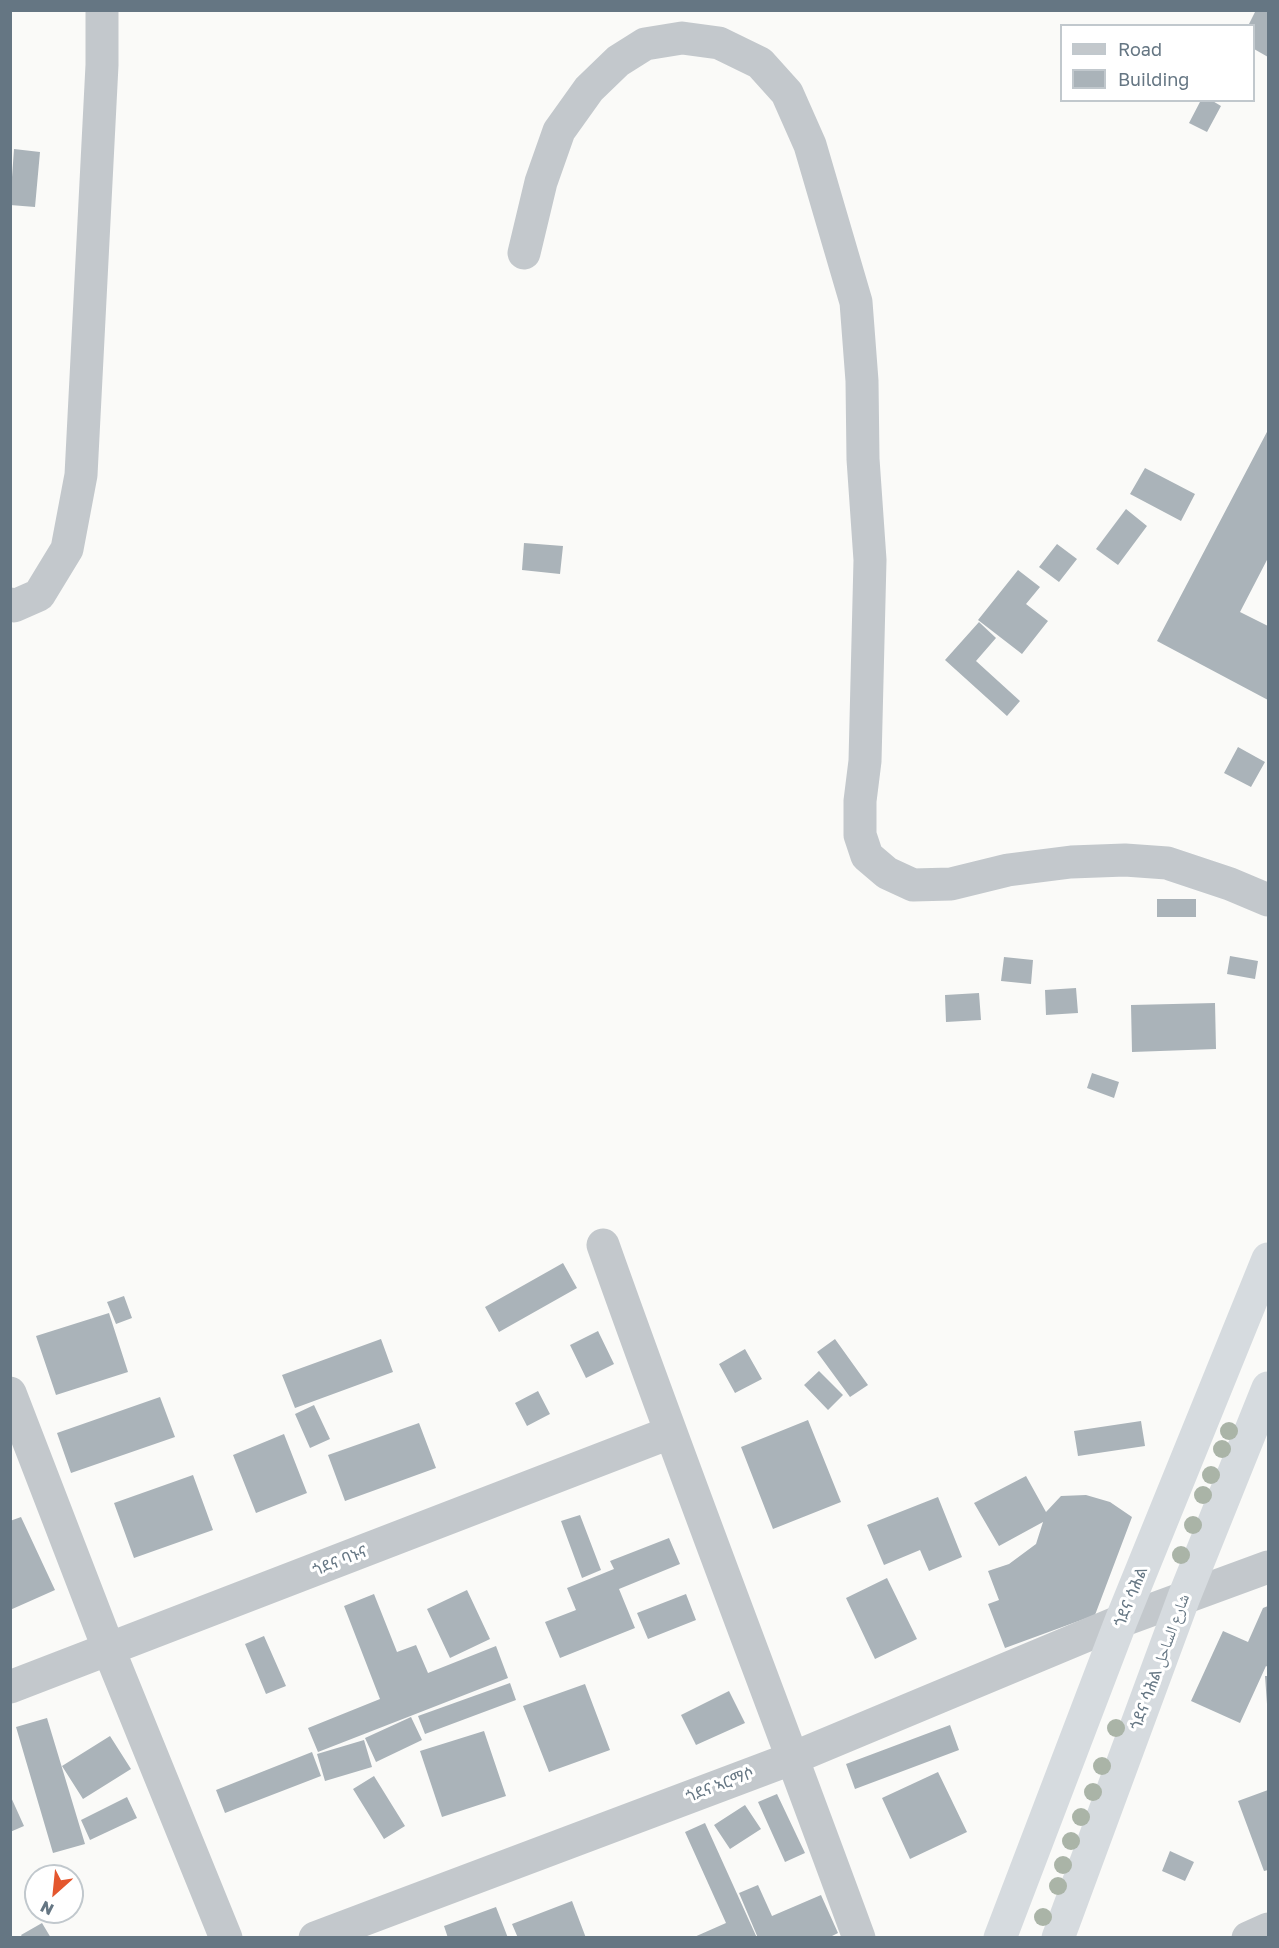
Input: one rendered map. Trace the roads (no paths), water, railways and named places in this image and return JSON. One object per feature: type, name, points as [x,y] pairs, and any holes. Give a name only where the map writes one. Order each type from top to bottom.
[{"type":"highway","name":"ጎደና ሳሕል","points":[[1000,1938],[1122,1621],[1269,1259]]},
{"type":"highway","name":"ጎደና ሳሕል شارع الساحل","points":[[1058,1938],[1184,1597],[1269,1388]]},
{"type":"street","points":[[10,604],[14,606],[39,595],[67,549],[81,476],[102,65],[102,10]]},
{"type":"street","points":[[524,253],[541,182],[559,131],[589,89],[618,61],[645,44],[682,38],[719,43],[760,63],[787,93],[810,145],[856,303],[870,560],[866,761],[860,801],[860,834],[867,856],[887,873],[913,885],[951,884],[1008,870],[1071,862],[1125,860],[1167,863],[1269,900]]},
{"type":"street","points":[[603,1245],[669,1433],[859,1938]]},
{"type":"street","points":[[10,1393],[109,1650],[226,1938]]},
{"type":"street","name":"ጎደና ባኑና","points":[[10,1687],[669,1433]]},
{"type":"street","name":"ጎደና ኣርማሶ","points":[[315,1938],[793,1758],[1122,1621],[1269,1567]]},
{"type":"street","points":[[1248,1938],[1269,1929]]}]
